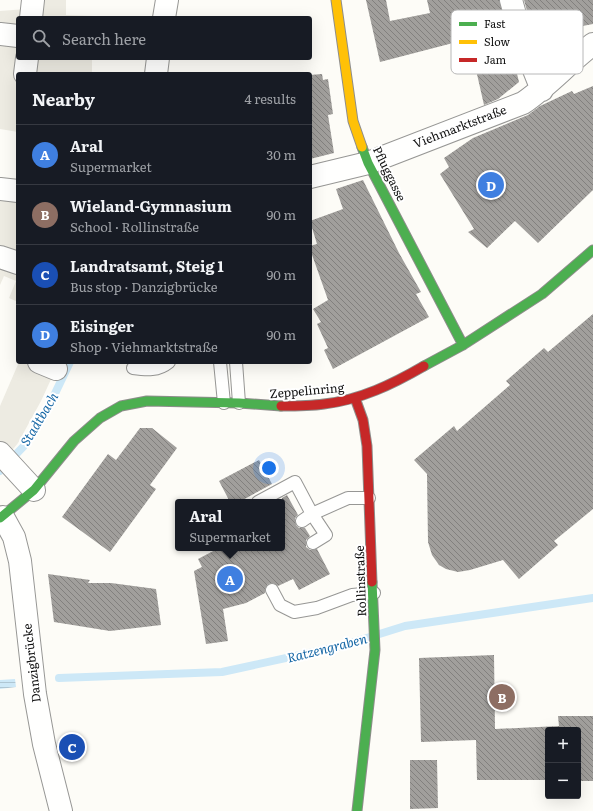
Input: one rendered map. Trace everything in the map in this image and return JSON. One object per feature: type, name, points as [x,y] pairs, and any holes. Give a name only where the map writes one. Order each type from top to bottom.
[{"type":"street","points":[[31,16],[33,0]]},
{"type":"street","points":[[164,16],[167,0]]},
{"type":"street","name":"Pfluggasse","points":[[336,0],[354,120],[368,163],[463,345]]},
{"type":"street","points":[[511,0],[514,10]]},
{"type":"street","points":[[0,34],[16,36]]},
{"type":"street","name":"Viehmarktstraße","points":[[583,52],[593,44]]},
{"type":"street","points":[[25,72],[26,60]]},
{"type":"street","points":[[156,72],[158,60]]},
{"type":"street","points":[[536,74],[542,90]]},
{"type":"street","name":"Viehmarktstraße","points":[[312,177],[368,163],[523,103],[542,90],[558,74]]},
{"type":"street","points":[[0,189],[16,191]]},
{"type":"street","name":"Zeppelinring","points":[[1,517],[34,490],[74,441],[100,418],[121,406],[147,401],[239,403],[271,408],[325,404],[355,398],[393,384],[463,345],[542,294],[593,250]]},
{"type":"street","points":[[0,257],[16,262]]},
{"type":"street","name":"Rollinstraße","points":[[355,398],[363,420],[367,446],[375,616],[375,650],[357,811]]},
{"type":"street","points":[[0,453],[34,490]]},
{"type":"street","name":"Danzigbrücke","points":[[1,517],[14,537],[20,561],[35,694],[44,744],[61,811]]},
{"type":"lane","points":[[133,368],[150,370],[162,368],[167,364]]},
{"type":"lane","points":[[220,364],[224,403]]},
{"type":"lane","points":[[236,364],[239,403]]},
{"type":"lane","points":[[264,499],[295,482],[312,514],[326,535],[313,543]]},
{"type":"lane","points":[[302,521],[312,514],[348,498],[369,498]]},
{"type":"lane","points":[[272,590],[280,605],[294,612],[317,608],[352,595],[374,593]]},
{"type":"shaded area","points":[[25,0],[66,0],[66,15],[95,16],[16,16],[16,60],[92,60],[92,72],[16,72],[16,132],[0,129],[0,11],[26,9]]},
{"type":"shaded area","points":[[0,179],[16,182],[16,281],[4,276],[0,285]]},
{"type":"shaded area","points":[[16,281],[16,301],[9,298]]},
{"type":"shaded area","points":[[18,364],[58,364],[41,401],[18,443],[0,465],[0,406]]},
{"type":"water","points":[[15,679],[16,687],[0,689],[0,680]]},
{"type":"building","points":[[366,0],[386,0],[390,21],[430,13],[427,0],[499,0],[502,10],[451,10],[451,44],[380,62]]},
{"type":"building","points":[[524,0],[593,0],[593,24],[583,26],[583,10],[527,10]]},
{"type":"building","points":[[322,74],[323,80],[328,79],[333,114],[328,115],[334,153],[312,158],[312,75]]},
{"type":"building","points":[[477,74],[517,74],[519,82],[498,99],[484,105]]},
{"type":"building","points":[[593,86],[593,190],[538,243],[515,221],[487,248],[468,232],[474,229],[440,174],[449,167],[444,158],[473,138],[528,115],[540,106],[572,91],[574,94]]},
{"type":"building","points":[[363,180],[399,253],[421,292],[416,294],[429,317],[333,369],[324,350],[328,348],[317,324],[321,322],[313,309],[328,300],[312,255],[312,245],[317,244],[312,228],[312,220],[343,209],[336,189]]},
{"type":"building","points":[[593,314],[593,509],[554,541],[558,545],[519,579],[503,560],[458,572],[446,569],[439,565],[432,555],[428,542],[427,474],[414,460],[454,426],[457,431],[510,385],[506,381],[544,348],[548,352]]},
{"type":"building","points":[[140,428],[152,428],[177,448],[150,485],[156,489],[110,552],[62,517],[108,454],[116,460]]},
{"type":"building","points":[[259,460],[272,484],[244,499],[228,499],[219,481]]},
{"type":"building","points":[[287,495],[298,515],[295,518],[296,525],[299,528],[305,528],[310,536],[306,540],[306,547],[310,550],[317,549],[330,574],[299,590],[293,579],[278,586],[273,583],[268,584],[265,589],[265,593],[246,603],[223,609],[228,641],[206,644],[194,571],[202,567],[198,559],[213,551],[285,551],[285,499],[282,498]]},
{"type":"building","points":[[48,574],[90,580],[88,583],[111,583],[156,589],[161,625],[110,631],[54,622]]},
{"type":"building","points":[[494,655],[495,729],[559,726],[558,716],[593,716],[593,781],[581,781],[581,727],[545,727],[545,780],[477,780],[476,740],[421,742],[419,658]]},
{"type":"building","points":[[410,760],[437,760],[438,808],[410,809]]},
{"type":"waterway","name":"Stadtbach","points":[[0,471],[24,446],[50,404],[69,364]]},
{"type":"waterway","name":"Ratzengraben","points":[[59,678],[222,672],[341,646],[405,626],[593,598]]},
{"type":"traffic: fast","points":[[362,147],[368,163],[463,345]]},
{"type":"traffic: fast","points":[[424,366],[463,345],[542,294],[593,250]]},
{"type":"traffic: fast","points":[[0,518],[34,490],[74,441],[100,418],[121,406],[147,401],[239,403],[281,406]]},
{"type":"traffic: fast","points":[[357,811],[375,650],[372,582]]},
{"type":"traffic: slow","points":[[336,0],[353,121],[362,147]]},
{"type":"traffic: jam","points":[[281,406],[319,405],[350,399],[388,385],[424,366]]},
{"type":"traffic: jam","points":[[355,398],[363,420],[367,446],[372,582]]},
{"type":"place","name":"Eisinger","points":[[491,185]]},
{"type":"place","name":"Aral","points":[[230,579]]},
{"type":"place","name":"Wieland-Gymnasium","points":[[502,697]]},
{"type":"place","name":"Landratsamt, Steig 1","points":[[72,747]]}]
